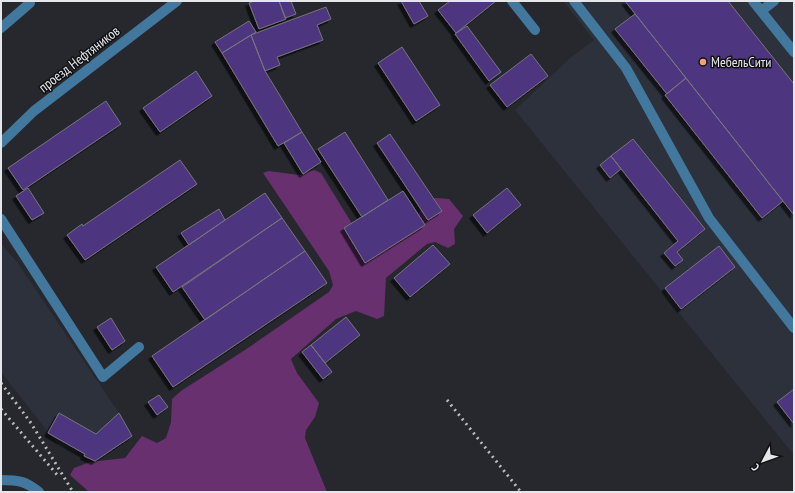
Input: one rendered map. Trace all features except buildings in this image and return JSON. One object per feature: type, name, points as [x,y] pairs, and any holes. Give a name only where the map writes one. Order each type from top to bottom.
[{"type":"street","points":[[1,28],[30,3],[28,1]]},
{"type":"street","name":"проезд Нефтяников","points":[[1,143],[34,111],[177,1]]},
{"type":"street","points":[[512,1],[535,30]]},
{"type":"street","points":[[574,1],[626,68],[709,218],[794,328]]},
{"type":"street","points":[[754,1],[794,52]]},
{"type":"street","points":[[761,11],[774,1]]},
{"type":"street","points":[[1,219],[103,377],[139,347]]},
{"type":"street","points":[[1,480],[14,480],[28,484],[39,492]]},
{"type":"shaded area","points":[[563,1],[794,1],[794,455],[515,110],[570,58],[594,40]]},
{"type":"shaded area","points":[[314,170],[321,173],[354,227],[405,232],[423,207],[435,198],[449,199],[463,216],[454,229],[455,244],[448,248],[435,242],[427,244],[386,278],[384,316],[377,319],[356,311],[336,319],[291,359],[297,373],[319,403],[315,417],[306,430],[305,438],[327,492],[89,492],[70,475],[74,468],[90,462],[125,458],[142,436],[157,443],[166,438],[171,422],[172,399],[181,391],[248,348],[329,292],[333,285],[329,271],[263,173],[269,171],[299,175]]},
{"type":"shaded area","points":[[1,244],[17,262],[119,413],[132,436],[95,460],[59,446],[1,372]]},
{"type":"railway","points":[[1,383],[31,423],[73,492]]},
{"type":"railway","points":[[447,400],[521,492]]},
{"type":"railway","points":[[1,409],[59,477]]},
{"type":"place","name":"МебельСити","points":[[703,62]]}]
